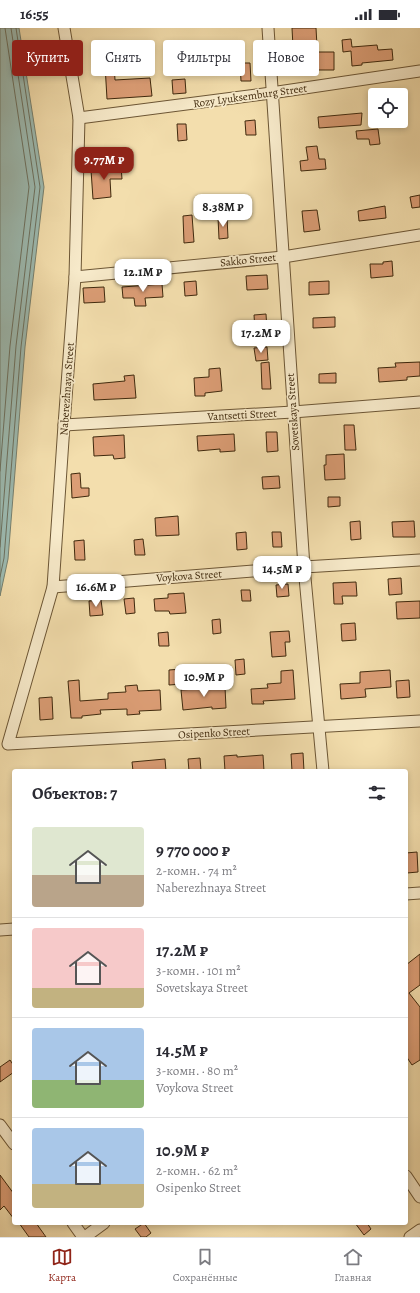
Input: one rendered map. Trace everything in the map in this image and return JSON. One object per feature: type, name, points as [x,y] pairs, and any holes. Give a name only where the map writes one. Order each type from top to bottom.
[{"type":"street","name":"Naberezhnaya Street","points":[[8,744],[53,587],[75,277],[79,118],[64,28]]},
{"type":"street","name":"Sovetskaya Street","points":[[268,28],[271,94],[304,567],[323,769]]},
{"type":"street","name":"Rozy Lyuksemburg Street","points":[[79,118],[271,94],[420,71]]},
{"type":"street","name":"Sakko Street","points":[[75,277],[283,257],[420,236]]},
{"type":"street","name":"Vantsetti Street","points":[[64,425],[293,412],[420,402]]},
{"type":"street","name":"Voykova Street","points":[[53,587],[304,567],[420,560]]},
{"type":"street","name":"Osipenko Street","points":[[8,744],[319,728],[420,721]]},
{"type":"street","points":[[408,894],[420,893]]},
{"type":"street","points":[[0,930],[12,929]]},
{"type":"street","points":[[0,1126],[12,1141]]},
{"type":"street","points":[[408,1179],[420,1197]]},
{"type":"street","points":[[75,1225],[84,1237],[101,1225]]},
{"type":"street","points":[[410,1237],[420,1230]]},
{"type":"water","points":[[0,28],[19,28],[21,40],[12,40],[12,76],[27,76],[44,187],[25,347],[8,559],[0,596]]},
{"type":"building","points":[[292,28],[316,28],[317,40],[293,40]]},
{"type":"building","points":[[351,39],[352,47],[377,45],[378,50],[392,49],[393,60],[362,63],[362,65],[352,66],[351,51],[343,52],[342,40]]},
{"type":"building","points":[[319,52],[334,52],[334,70],[319,70]]},
{"type":"building","points":[[245,63],[250,63],[251,81],[241,81],[241,76],[245,76]]},
{"type":"building","points":[[106,76],[115,76],[115,80],[150,78],[152,96],[107,99]]},
{"type":"building","points":[[185,79],[186,93],[173,94],[172,80]]},
{"type":"building","points":[[362,113],[361,125],[319,128],[318,117]]},
{"type":"building","points":[[255,120],[256,135],[246,135],[245,121]]},
{"type":"building","points":[[177,124],[186,124],[187,140],[178,141]]},
{"type":"building","points":[[378,129],[380,144],[370,145],[369,139],[357,139],[356,131]]},
{"type":"building","points":[[317,146],[319,159],[325,159],[326,169],[301,171],[300,161],[308,160],[306,147]]},
{"type":"building","points":[[121,166],[122,179],[110,179],[111,197],[93,199],[91,170],[112,169],[112,167]]},
{"type":"building","points":[[420,195],[420,207],[412,208],[410,197]]},
{"type":"building","points":[[385,206],[386,218],[359,221],[358,211]]},
{"type":"building","points":[[317,210],[320,230],[304,232],[302,211]]},
{"type":"building","points":[[192,215],[194,242],[184,243],[183,216]]},
{"type":"building","points":[[218,217],[227,217],[228,238],[219,239]]},
{"type":"building","points":[[392,261],[393,276],[371,278],[370,264],[383,264],[383,262]]},
{"type":"building","points":[[267,275],[268,289],[247,290],[246,276]]},
{"type":"building","points":[[196,281],[197,295],[185,296],[184,282]]},
{"type":"building","points":[[329,281],[329,294],[309,295],[309,282]]},
{"type":"building","points":[[162,284],[163,297],[145,298],[146,306],[135,306],[134,298],[123,298],[122,287]]},
{"type":"building","points":[[104,287],[105,302],[84,303],[83,288]]},
{"type":"building","points":[[266,314],[267,329],[255,330],[254,315]]},
{"type":"building","points":[[335,317],[335,327],[313,328],[313,318]]},
{"type":"building","points":[[267,347],[268,360],[256,361],[254,348]]},
{"type":"building","points":[[269,362],[271,389],[262,389],[261,363]]},
{"type":"building","points":[[420,362],[420,376],[407,377],[407,380],[379,382],[378,368],[396,367],[395,363]]},
{"type":"building","points":[[220,368],[222,391],[205,393],[205,396],[195,396],[194,378],[209,377],[209,369]]},
{"type":"building","points":[[336,373],[336,383],[319,383],[319,374]]},
{"type":"building","points":[[134,375],[136,398],[94,400],[93,384],[125,381],[124,376]]},
{"type":"building","points":[[344,425],[354,425],[356,450],[345,450]]},
{"type":"building","points":[[266,432],[277,432],[278,451],[267,452]]},
{"type":"building","points":[[234,434],[235,451],[220,452],[220,449],[198,451],[197,436]]},
{"type":"building","points":[[124,435],[125,458],[114,459],[113,455],[94,456],[93,437]]},
{"type":"building","points":[[344,454],[345,479],[325,480],[324,465],[326,465],[326,455]]},
{"type":"building","points":[[80,473],[81,488],[89,488],[89,496],[72,498],[71,474]]},
{"type":"building","points":[[279,476],[280,488],[263,489],[262,477]]},
{"type":"building","points":[[328,497],[340,497],[340,506],[328,507]]},
{"type":"building","points":[[178,516],[179,535],[156,536],[155,518]]},
{"type":"building","points":[[360,521],[361,539],[351,540],[350,522]]},
{"type":"building","points":[[414,521],[415,537],[393,537],[392,522]]},
{"type":"building","points":[[246,532],[247,549],[237,550],[236,533]]},
{"type":"building","points":[[272,532],[281,532],[282,547],[273,547]]},
{"type":"building","points":[[143,539],[145,555],[135,555],[134,540]]},
{"type":"building","points":[[84,540],[85,560],[75,560],[74,541]]},
{"type":"building","points":[[401,578],[402,594],[389,595],[388,579]]},
{"type":"building","points":[[356,582],[357,596],[342,596],[343,604],[334,604],[333,583]]},
{"type":"building","points":[[288,584],[289,596],[277,597],[276,585]]},
{"type":"building","points":[[241,590],[250,590],[251,601],[242,601]]},
{"type":"building","points":[[184,593],[186,613],[170,614],[169,611],[155,611],[154,599],[168,598],[168,594]]},
{"type":"building","points":[[134,598],[135,613],[126,614],[124,599]]},
{"type":"building","points":[[101,600],[103,615],[90,616],[89,601]]},
{"type":"building","points":[[420,601],[420,618],[397,619],[396,602]]},
{"type":"building","points":[[220,619],[221,633],[213,634],[212,620]]},
{"type":"building","points":[[355,623],[356,640],[342,641],[341,624]]},
{"type":"building","points":[[289,631],[290,642],[285,642],[286,656],[272,657],[270,632]]},
{"type":"building","points":[[168,632],[169,646],[159,646],[158,633]]},
{"type":"building","points":[[244,659],[245,674],[236,675],[235,660]]},
{"type":"building","points":[[182,669],[183,684],[169,685],[169,670]]},
{"type":"building","points":[[293,670],[295,699],[263,701],[264,704],[252,704],[251,689],[268,688],[267,684],[281,683],[281,671]]},
{"type":"building","points":[[390,670],[391,687],[365,689],[366,697],[341,699],[340,684],[360,683],[360,672]]},
{"type":"building","points":[[79,680],[80,701],[108,699],[108,693],[126,692],[125,686],[137,685],[138,691],[160,690],[161,710],[139,711],[140,714],[127,715],[127,709],[100,710],[101,714],[82,716],[82,718],[71,718],[68,681]]},
{"type":"building","points":[[409,680],[410,697],[397,698],[396,681]]},
{"type":"building","points":[[225,687],[226,708],[212,709],[212,707],[183,710],[181,690]]},
{"type":"building","points":[[52,697],[53,719],[40,720],[39,698]]},
{"type":"building","points":[[303,753],[304,769],[292,769],[291,754]]},
{"type":"building","points":[[237,755],[237,757],[263,755],[264,769],[225,769],[224,756]]},
{"type":"building","points":[[200,758],[201,769],[189,769],[188,759]]},
{"type":"building","points":[[165,759],[166,769],[133,769],[132,762]]},
{"type":"building","points":[[417,852],[418,872],[408,873],[408,853]]},
{"type":"building","points":[[420,954],[420,985],[409,993],[420,1007],[420,1060],[412,1065],[408,1059],[408,963]]},
{"type":"building","points":[[10,1060],[12,1063],[12,1073],[0,1082],[0,1067]]},
{"type":"building","points":[[0,1175],[12,1191],[12,1216],[4,1206],[0,1210]]},
{"type":"building","points":[[20,1225],[37,1225],[46,1237],[29,1237]]},
{"type":"building","points":[[141,1225],[145,1225],[151,1233],[146,1237],[141,1237],[135,1229]]},
{"type":"building","points":[[356,1225],[368,1225],[371,1229],[364,1235]]}]
